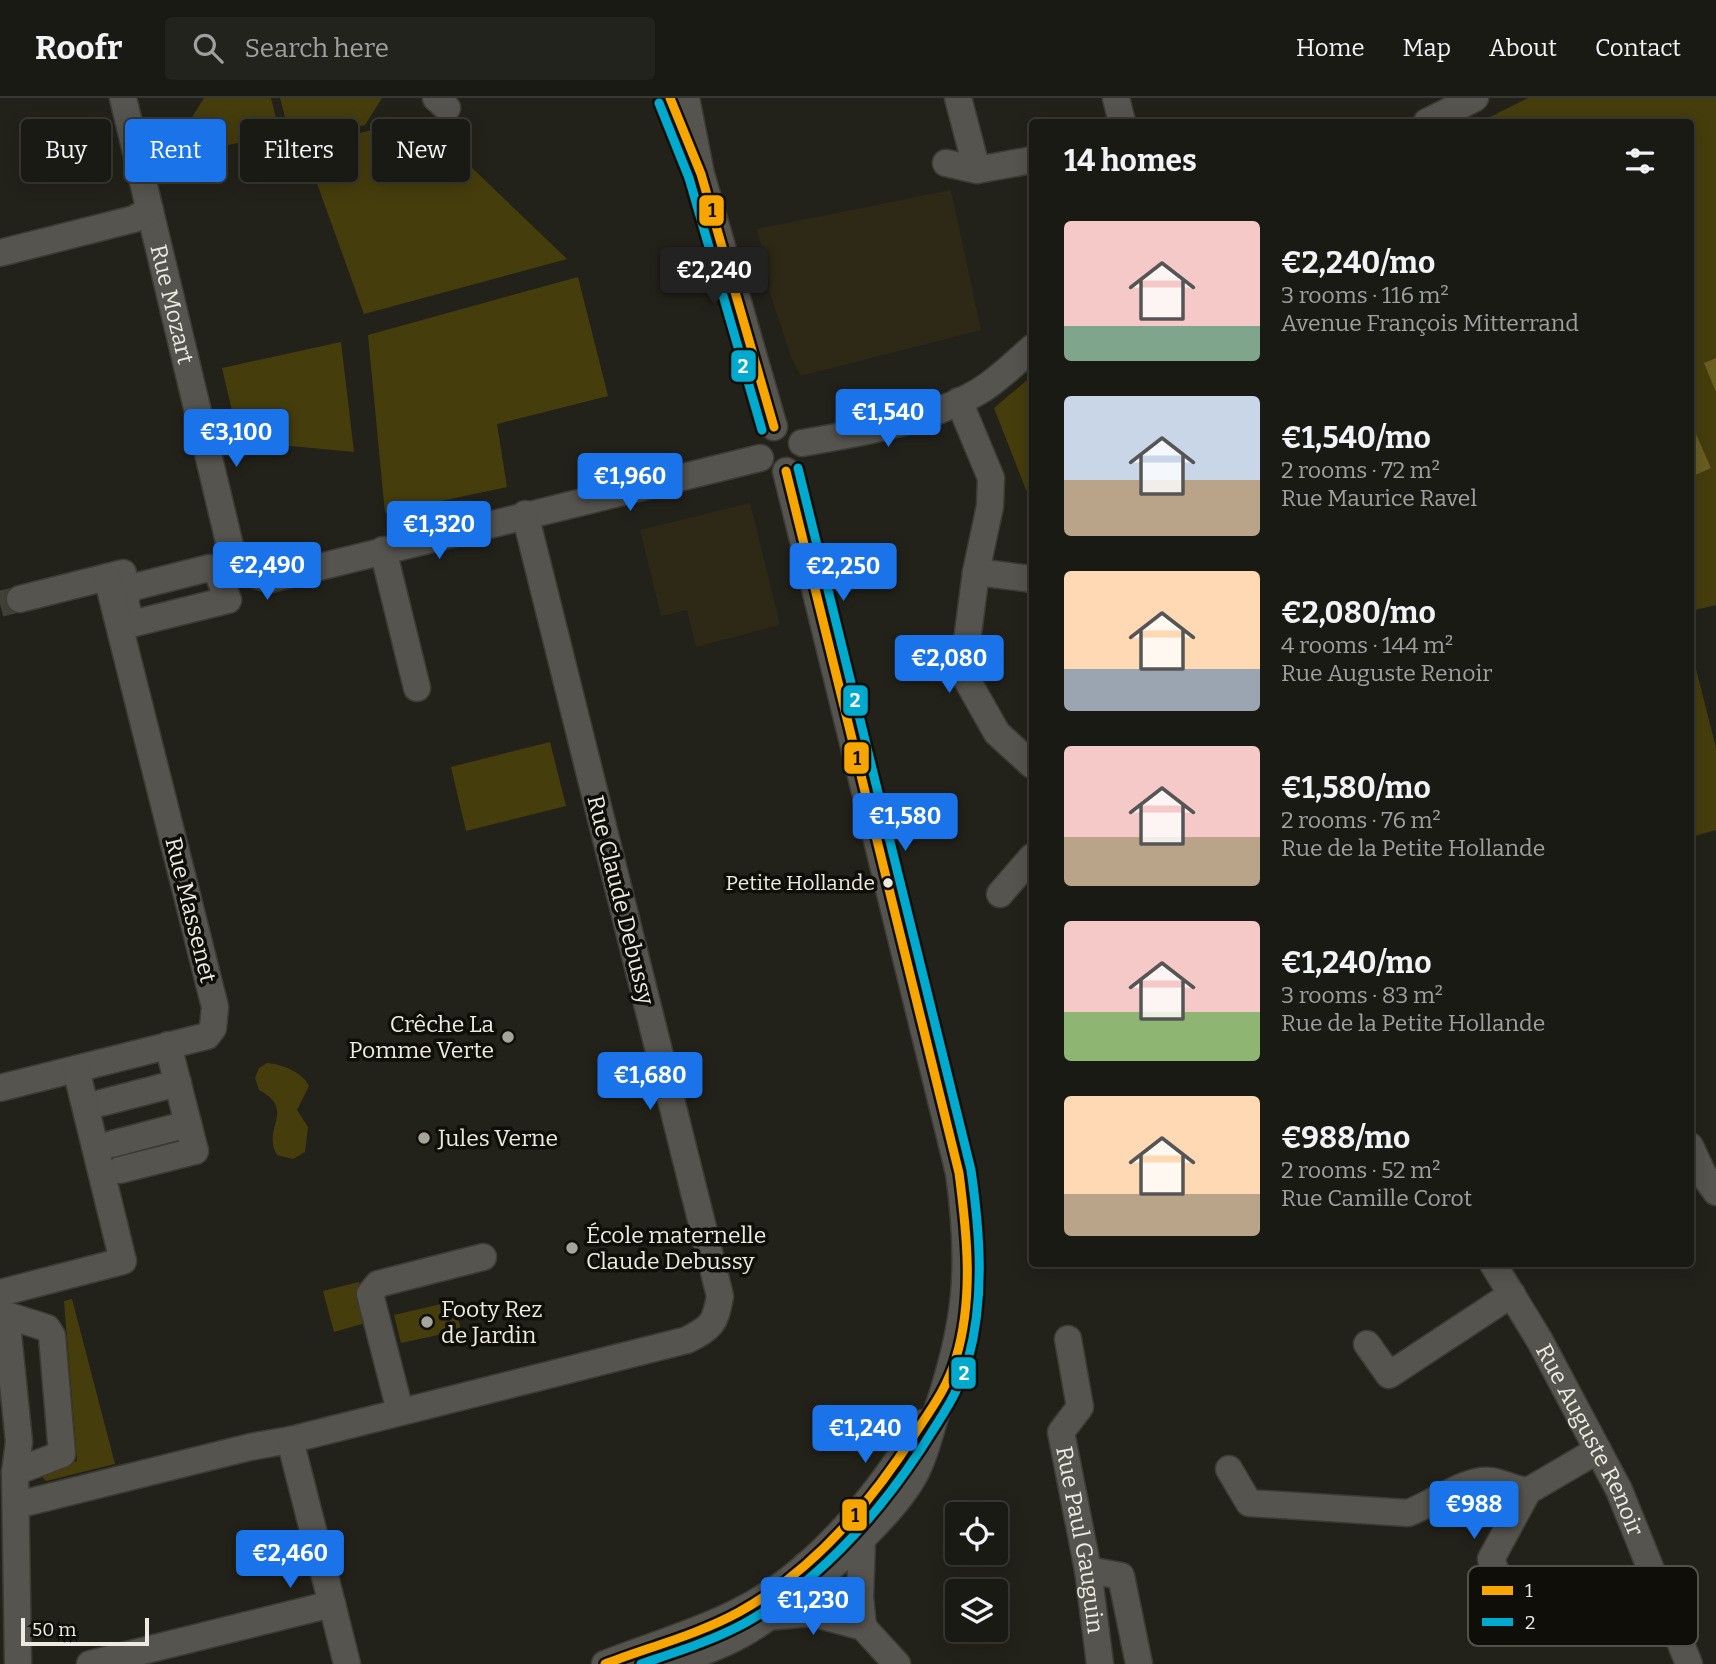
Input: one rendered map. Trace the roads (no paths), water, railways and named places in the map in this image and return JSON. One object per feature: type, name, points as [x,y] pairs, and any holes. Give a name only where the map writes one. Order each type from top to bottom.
[{"type":"street","name":"Rue Mozart","points":[[123,98],[230,545]]},
{"type":"street","points":[[670,98],[701,174]]},
{"type":"street","points":[[686,98],[701,174],[774,427]]},
{"type":"street","points":[[958,98],[977,170]]},
{"type":"street","points":[[1116,98],[1121,119]]},
{"type":"street","points":[[1433,119],[1475,98]]},
{"type":"street","points":[[946,163],[977,170],[1029,161]]},
{"type":"street","points":[[0,253],[134,219],[150,210]]},
{"type":"street","points":[[802,443],[919,417],[959,401],[980,391],[1029,350]]},
{"type":"street","points":[[959,401],[990,478],[990,506],[976,572],[965,656],[967,680],[997,733],[1029,762]]},
{"type":"street","points":[[774,427],[795,431],[802,443],[802,457],[786,471],[774,470],[760,457],[759,443],[774,427]]},
{"type":"street","points":[[20,599],[230,545],[239,565],[252,576],[271,579],[760,457]]},
{"type":"street","points":[[605,1664],[737,1613],[862,1539],[895,1504],[917,1470],[947,1383],[961,1331],[966,1286],[967,1232],[959,1173],[786,471]]},
{"type":"street","name":"Rue Claude Debussy","points":[[17,1505],[687,1340],[708,1329],[716,1317],[720,1296],[525,514]]},
{"type":"street","points":[[383,550],[417,688]]},
{"type":"street","points":[[976,572],[1029,579]]},
{"type":"street","name":"Rue Massenet","points":[[0,1088],[207,1036],[213,1028],[215,1007],[107,577]]},
{"type":"street","points":[[1000,894],[1029,860]]},
{"type":"street","points":[[120,1170],[195,1151],[168,1045]]},
{"type":"street","points":[[0,1293],[123,1261],[76,1069]]},
{"type":"street","points":[[101,1103],[178,1083]]},
{"type":"street","points":[[112,1144],[188,1124]]},
{"type":"street","points":[[1694,1155],[1716,1192]]},
{"type":"street","points":[[400,1411],[370,1294],[378,1284],[482,1257]]},
{"type":"street","name":"Rue Auguste Renoir","points":[[1495,1267],[1541,1341],[1619,1490],[1650,1566]]},
{"type":"street","points":[[1367,1343],[1389,1375],[1512,1294]]},
{"type":"street","points":[[0,1313],[47,1328],[52,1336],[62,1454],[15,1472]]},
{"type":"street","points":[[0,1328],[9,1334],[18,1428],[15,1472],[18,1664]]},
{"type":"street","points":[[0,1328],[0,1336]]},
{"type":"street","name":"Rue Paul Gauguin","points":[[1068,1339],[1080,1407],[1061,1432],[1088,1570],[1100,1664]]},
{"type":"street","points":[[0,1374],[6,1442],[15,1472]]},
{"type":"street","points":[[671,1664],[716,1648],[765,1618],[812,1571],[900,1460],[947,1383]]},
{"type":"street","points":[[298,1437],[346,1664]]},
{"type":"street","points":[[1494,1566],[1491,1559],[1528,1491],[1598,1450]]},
{"type":"street","points":[[1229,1469],[1249,1503],[1408,1513],[1469,1483],[1490,1480],[1528,1491]]},
{"type":"street","points":[[862,1539],[860,1597],[863,1627]]},
{"type":"street","points":[[1088,1570],[1121,1576],[1139,1664]]},
{"type":"street","points":[[812,1571],[897,1664]]},
{"type":"street","points":[[90,1664],[332,1604]]},
{"type":"street","points":[[765,1618],[812,1613],[863,1627]]},
{"type":"street","name":"Rue Auguste Renoir","points":[[1682,1646],[1689,1664]]},
{"type":"tunnel","points":[[0,604],[20,599]]},
{"type":"place","name":"Petite Hollande","points":[[888,883]]},
{"type":"place","name":"Crêche La Pomme Verte","points":[[508,1037]]},
{"type":"place","name":"Jules Verne","points":[[424,1138]]},
{"type":"place","name":"École maternelle Claude Debussy","points":[[572,1248]]},
{"type":"place","name":"Footy Rez de Jardin","points":[[427,1322]]}]
